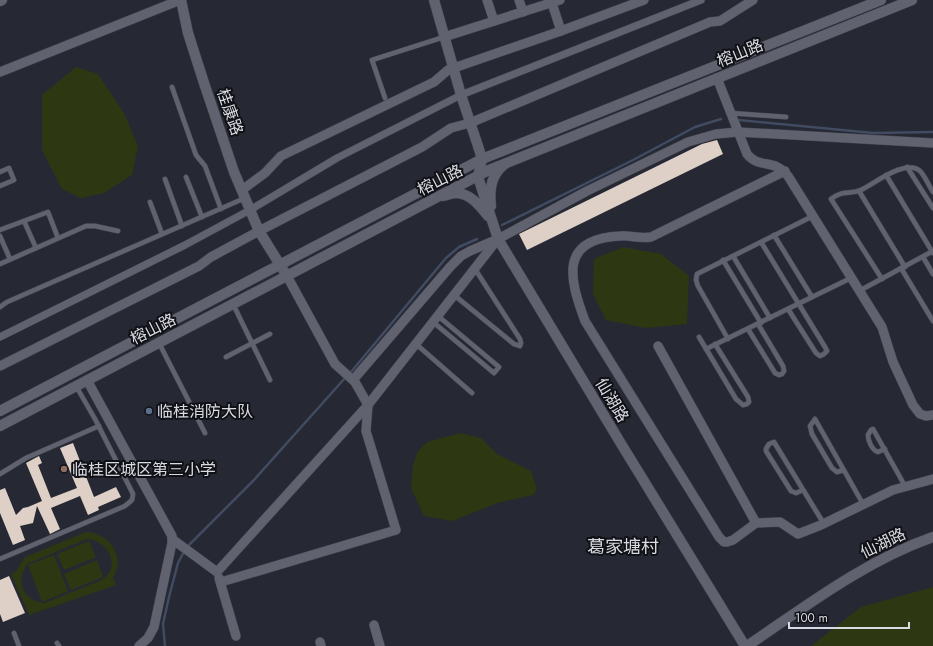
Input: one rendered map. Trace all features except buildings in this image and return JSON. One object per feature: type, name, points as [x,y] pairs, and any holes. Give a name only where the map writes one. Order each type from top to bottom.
[{"type":"main road","name":"桂康路","points":[[180,0],[188,33],[204,83],[243,194],[259,231],[288,276]]},
{"type":"main road","points":[[434,0],[461,95],[482,159]]},
{"type":"main road","name":"榕山路","points":[[0,411],[482,159],[881,0]]},
{"type":"main road","name":"榕山路","points":[[0,426],[489,170],[912,0]]},
{"type":"main road","points":[[478,146],[494,154]]},
{"type":"main road","points":[[467,167],[475,157],[478,146]]},
{"type":"main road","name":"仙湖路","points":[[482,159],[478,177],[498,239],[616,436],[746,646],[868,566],[909,546],[933,537]]},
{"type":"main road","points":[[492,222],[490,199],[492,183],[497,170],[505,164]]},
{"type":"main road","points":[[438,198],[456,193],[464,195],[475,201],[492,222]]},
{"type":"street","points":[[0,72],[180,0]]},
{"type":"street","points":[[487,0],[494,21]]},
{"type":"street","points":[[519,0],[523,12]]},
{"type":"street","points":[[243,194],[281,156],[434,82],[448,70],[561,31],[644,0]]},
{"type":"street","points":[[0,337],[185,245],[250,210],[337,158],[461,95],[701,0]]},
{"type":"street","points":[[0,366],[199,266],[259,231],[422,147],[451,128],[470,123],[710,22],[720,21],[753,0]]},
{"type":"street","points":[[444,37],[554,1],[561,31]]},
{"type":"street","points":[[717,78],[747,154],[752,160],[758,163],[777,166],[784,172],[882,327],[893,362],[913,405],[920,414],[926,416],[933,415]]},
{"type":"street","points":[[353,380],[456,261],[470,251],[498,239],[587,191],[688,142],[716,134],[738,132],[933,143]]},
{"type":"street","points":[[784,172],[650,237],[608,237],[590,242],[579,249],[575,257],[573,280],[578,304],[585,321],[724,542],[730,542],[756,523],[780,522],[798,534],[824,524],[893,490],[933,479]]},
{"type":"street","points":[[218,572],[368,405],[498,239]]},
{"type":"street","points":[[221,582],[396,530],[366,431],[368,405],[353,380],[335,364],[288,276]]},
{"type":"street","points":[[658,346],[756,523]]},
{"type":"street","points":[[87,380],[168,528],[172,539],[154,627],[148,638],[139,646]]},
{"type":"street","points":[[172,539],[218,572],[236,636]]},
{"type":"street","points":[[374,626],[380,646]]},
{"type":"lane","points":[[385,98],[372,60],[444,37]]},
{"type":"lane","points":[[172,87],[196,155],[205,166],[221,209]]},
{"type":"lane","points":[[730,113],[786,117]]},
{"type":"lane","points":[[907,167],[933,208]]},
{"type":"lane","points":[[882,279],[832,199],[841,193],[859,191],[886,175],[907,167],[920,171],[933,192]]},
{"type":"lane","points":[[0,172],[9,168],[14,180],[0,186]]},
{"type":"lane","points":[[859,291],[933,252],[886,175]]},
{"type":"lane","points":[[186,176],[202,217]]},
{"type":"lane","points":[[165,180],[182,226]]},
{"type":"lane","points":[[859,191],[933,321]]},
{"type":"lane","points":[[0,307],[7,302],[221,209],[243,194]]},
{"type":"lane","points":[[150,202],[162,234]]},
{"type":"lane","points":[[0,230],[48,212],[58,238]]},
{"type":"lane","points":[[728,339],[698,286],[696,279],[697,274],[813,216]]},
{"type":"lane","points":[[24,221],[36,248]]},
{"type":"lane","points":[[0,264],[90,225],[118,231]]},
{"type":"lane","points":[[774,235],[812,297]]},
{"type":"lane","points":[[0,236],[10,259]]},
{"type":"lane","points":[[761,242],[826,349],[826,352],[822,356],[816,353],[788,309]]},
{"type":"lane","points":[[733,256],[770,318]]},
{"type":"lane","points":[[923,257],[933,274]]},
{"type":"lane","points":[[723,260],[782,364],[784,371],[782,374],[779,375],[774,372],[748,329]]},
{"type":"lane","points":[[454,295],[514,344],[520,346],[520,339],[474,269]]},
{"type":"lane","points":[[706,349],[851,278]]},
{"type":"lane","points":[[233,304],[270,380]]},
{"type":"lane","points":[[435,319],[499,367],[494,373],[435,319]]},
{"type":"lane","points":[[226,357],[270,334]]},
{"type":"lane","points":[[699,337],[736,399],[741,404],[747,404],[749,402],[748,398],[715,344]]},
{"type":"lane","points":[[159,343],[205,433]]},
{"type":"lane","points":[[416,344],[472,393]]},
{"type":"lane","points":[[0,560],[125,506],[131,502],[133,497],[132,492],[99,426],[76,386]]},
{"type":"lane","points":[[844,470],[834,472],[812,434],[810,426],[815,420],[819,426],[844,470],[863,504]]},
{"type":"lane","points":[[0,474],[26,458],[99,426]]},
{"type":"lane","points":[[885,450],[878,452],[874,449],[868,435],[871,430],[873,430],[885,450],[905,486]]},
{"type":"lane","points":[[803,490],[796,493],[791,491],[766,451],[769,444],[774,442],[824,524]]},
{"type":"lane","points":[[14,633],[19,646]]},
{"type":"green space","points":[[76,67],[98,74],[124,113],[138,146],[132,175],[104,193],[81,198],[62,189],[42,150],[42,95]]},
{"type":"green space","points":[[623,247],[661,254],[689,276],[687,324],[645,328],[606,320],[593,294],[594,259]]},
{"type":"green space","points":[[460,433],[481,438],[497,454],[531,471],[537,489],[533,495],[497,503],[453,521],[424,516],[411,488],[413,465],[418,451],[427,442]]},
{"type":"green space","points":[[86,532],[94,533],[108,541],[116,554],[118,562],[117,569],[113,577],[116,585],[29,615],[11,574],[16,571],[25,557]],"holes":[[[87,539],[102,545],[111,557],[112,564],[106,576],[99,581],[45,603],[37,601],[26,594],[23,589],[22,577],[27,564]]]},
{"type":"green space","points":[[89,541],[96,557],[64,570],[57,554]]},
{"type":"green space","points":[[54,555],[68,591],[42,602],[28,565]]},
{"type":"green space","points":[[97,560],[103,577],[71,590],[64,574]]},
{"type":"green space","points":[[933,587],[933,646],[811,646],[861,607]]},
{"type":"waterway","points":[[502,225],[633,160],[695,127],[721,119]]},
{"type":"waterway","points":[[739,120],[873,133],[933,132]]},
{"type":"waterway","points":[[351,372],[446,258],[459,247],[477,239]]},
{"type":"waterway","points":[[165,646],[163,624],[178,563],[186,548],[254,480],[345,378]]},
{"type":"place","name":"临桂消防大队","points":[[149,411]]},
{"type":"place","name":"临桂区城区第三小学","points":[[64,469]]},
{"type":"district","name":"葛家塘村","points":[[623,547]]}]
